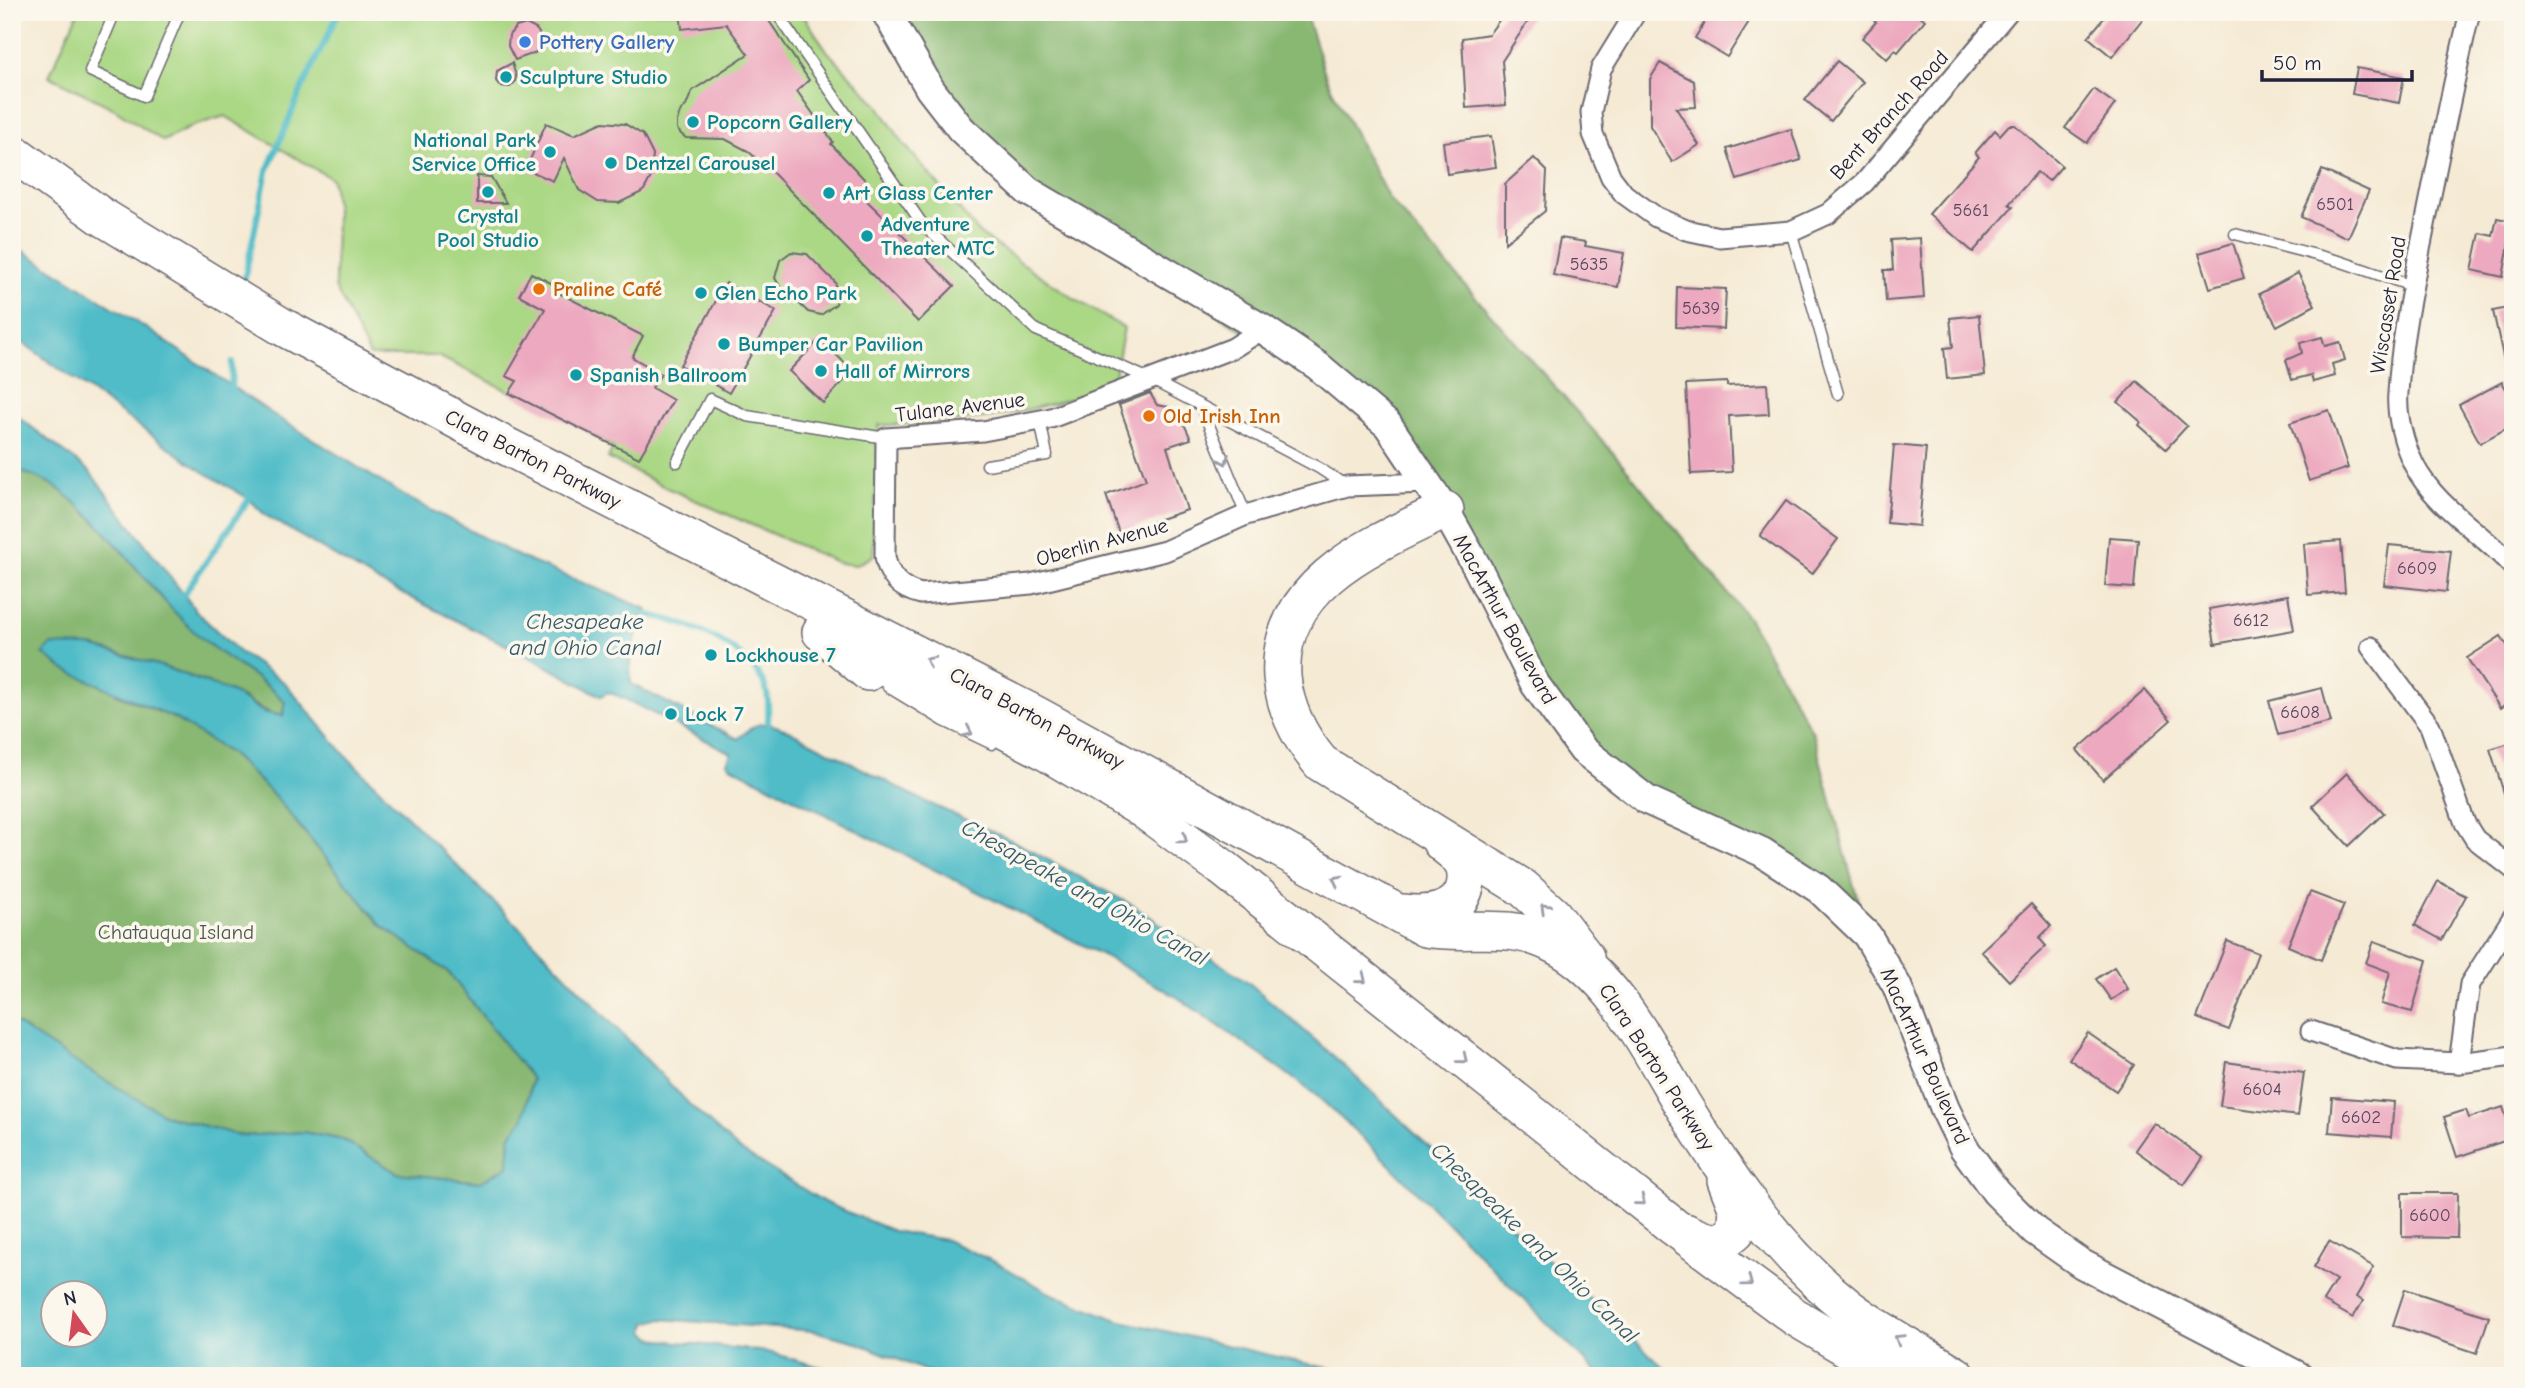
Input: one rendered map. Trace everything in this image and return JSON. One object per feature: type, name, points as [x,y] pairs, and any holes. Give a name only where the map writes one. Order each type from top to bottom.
[{"type":"highway","name":"Clara Barton Parkway","points":[[12,152],[101,216],[281,326],[502,444],[1034,714],[1425,928],[1443,931],[1507,929],[1553,944],[1574,956],[1602,981],[1641,1036],[1718,1159],[1754,1210],[1799,1263],[1850,1308],[1956,1376]]},
{"type":"highway","name":"Clara Barton Parkway","points":[[12,181],[86,235],[323,375],[821,632],[1043,750],[1143,810],[1223,868],[1674,1227],[1795,1317],[1894,1376]]},
{"type":"highway","points":[[1436,496],[1388,538],[1351,559],[1305,597],[1291,623],[1284,645],[1283,690],[1289,710],[1307,747],[1321,763],[1430,832],[1507,876],[1538,901],[1566,930],[1602,981]]},
{"type":"highway","points":[[821,632],[868,673]]},
{"type":"highway","points":[[992,744],[1048,763],[1143,810]]},
{"type":"highway","points":[[1398,912],[1417,915],[1448,909],[1458,902],[1464,891],[1466,872],[1461,860],[1430,832]]},
{"type":"highway","points":[[1674,1227],[1709,1242],[1727,1240],[1736,1231],[1738,1210],[1718,1159]]},
{"type":"main road","name":"MacArthur Boulevard","points":[[886,12],[930,89],[961,129],[1028,191],[1264,329],[1318,366],[1388,425],[1436,496],[1478,569],[1535,684],[1583,750],[1647,800],[1762,852],[1819,889],[1867,935],[1897,986],[1944,1109],[1964,1148],[1996,1192],[2035,1231],[2082,1265],[2298,1376]]},
{"type":"street","name":"Bent Branch Road","points":[[1636,12],[1601,69],[1591,112],[1593,134],[1611,177],[1624,194],[1656,217],[1686,230],[1719,237],[1791,231],[1828,214],[1866,182],[2008,12]]},
{"type":"street","name":"Wiscasset Road","points":[[2470,12],[2412,286],[2397,395],[2405,445],[2415,467],[2437,498],[2494,546],[2513,567]]},
{"type":"street","name":"Tulane Avenue","points":[[885,556],[886,438],[983,431],[1051,418],[1233,348],[1264,329]]},
{"type":"street","name":"Oberlin Avenue","points":[[885,556],[887,571],[897,582],[912,592],[921,594],[1031,584],[1165,551],[1246,515],[1347,486],[1436,496]]},
{"type":"street","points":[[2371,646],[2430,726],[2465,823],[2475,839],[2513,869]]},
{"type":"street","points":[[2459,1063],[2470,984],[2513,917]]},
{"type":"street","points":[[2311,1031],[2396,1060],[2459,1063],[2513,1056]]},
{"type":"lane","points":[[115,12],[90,71],[144,96],[180,12]]},
{"type":"lane","points":[[776,12],[923,225],[1036,330],[1152,380],[1320,468],[1347,486]]},
{"type":"lane","points":[[1791,231],[1838,394]]},
{"type":"lane","points":[[2235,234],[2339,261],[2412,286]]},
{"type":"lane","points":[[677,461],[710,399],[747,416],[886,438]]},
{"type":"lane","points":[[1201,406],[1246,515]]},
{"type":"lane","points":[[987,465],[1047,455],[1040,420]]},
{"type":"lane","points":[[868,673],[912,702],[992,744]]},
{"type":"green space","name":"Glen Echo Park","points":[[78,12],[801,12],[828,52],[877,104],[903,143],[980,234],[1073,298],[1124,328],[1113,385],[1056,403],[998,416],[939,423],[879,425],[873,556],[856,565],[839,563],[667,488],[608,458],[613,448],[583,428],[438,356],[370,356],[335,287],[336,208],[332,179],[225,116],[193,126],[163,141],[113,108],[49,76]]},
{"type":"green space","points":[[886,12],[1305,12],[1327,80],[1389,199],[1615,455],[1748,618],[1813,733],[1867,935],[1583,750],[1388,425],[1028,191]]},
{"type":"green space","name":"Chatauqua Island","points":[[12,468],[51,484],[76,503],[113,540],[182,619],[211,646],[265,684],[285,702],[282,716],[274,714],[195,678],[91,646],[116,694],[174,718],[231,754],[274,795],[381,925],[448,972],[532,1079],[523,1119],[510,1136],[508,1166],[480,1182],[397,1173],[343,1140],[303,1132],[242,1136],[167,1116],[94,1074],[12,1021]]},
{"type":"water","name":"Chesapeake and Ohio Canal","points":[[12,244],[146,328],[274,415],[406,497],[522,558],[647,609],[637,632],[630,661],[631,684],[738,739],[751,728],[762,724],[790,731],[924,801],[1011,840],[1132,905],[1248,982],[1337,1059],[1673,1376],[1600,1376],[1366,1141],[1317,1096],[1177,997],[1104,956],[730,766],[727,763],[731,753],[623,698],[608,692],[601,696],[528,656],[377,581],[265,515],[249,499],[199,469],[12,335]]},
{"type":"water","points":[[12,412],[89,471],[198,613],[239,652],[285,683],[345,755],[531,939],[689,1104],[738,1149],[826,1203],[893,1231],[946,1240],[997,1263],[1050,1293],[1117,1320],[1317,1366],[1384,1376],[938,1376],[853,1341],[814,1331],[660,1319],[647,1323],[645,1331],[660,1340],[768,1352],[852,1376],[12,1376],[12,1021],[94,1074],[167,1116],[242,1136],[303,1132],[343,1140],[397,1173],[480,1182],[508,1166],[510,1136],[523,1119],[532,1079],[448,972],[381,925],[274,795],[231,754],[174,718],[65,670],[43,654],[51,645],[91,646],[161,666],[231,692],[264,712],[283,716],[285,702],[265,684],[200,637],[95,521],[76,503],[40,479],[12,468]]},
{"type":"building","points":[[680,12],[763,12],[809,80],[797,91],[833,142],[831,144],[868,183],[858,192],[954,286],[918,322],[773,173],[748,151],[725,139],[686,138],[677,129],[681,110],[686,106],[692,91],[748,54],[726,24],[682,29]]},
{"type":"building","points":[[1505,12],[1534,12],[1502,61],[1506,105],[1466,108],[1462,38],[1489,34]]},
{"type":"building","points":[[1711,12],[1755,12],[1727,57],[1695,38]]},
{"type":"building","points":[[1864,12],[1916,12],[1925,20],[1898,52],[1895,50],[1887,59],[1862,38],[1876,22]]},
{"type":"building","points":[[2109,12],[2148,12],[2112,57],[2088,37]]},
{"type":"building","name":"Pottery Gallery","points":[[526,24],[539,33],[541,44],[535,53],[515,60],[508,46],[509,35],[516,27]]},
{"type":"building","points":[[1837,61],[1863,82],[1831,121],[1805,100]]},
{"type":"building","name":"Sculpture Studio","points":[[512,63],[515,82],[510,87],[500,86],[496,81],[497,71]]},
{"type":"building","points":[[1660,63],[1694,81],[1696,107],[1676,108],[1699,145],[1672,162],[1650,126],[1650,79]]},
{"type":"building","points":[[2357,68],[2404,77],[2399,103],[2352,94]]},
{"type":"building","points":[[2094,89],[2115,104],[2087,143],[2065,128]]},
{"type":"building","name":"Dentzel Carousel","points":[[603,122],[625,124],[643,135],[653,155],[651,177],[640,193],[619,203],[598,202],[579,190],[564,158],[553,181],[526,169],[546,123],[574,135]]},
{"type":"building","points":[[2009,125],[2015,125],[2062,166],[2049,181],[2037,172],[2009,204],[2013,207],[1973,252],[1929,214],[1979,157],[1975,153],[1995,130],[2000,135]]},
{"type":"building","points":[[1791,129],[1801,160],[1737,180],[1727,149]]},
{"type":"building","points":[[1491,136],[1496,167],[1447,174],[1443,142]]},
{"type":"building","points":[[1534,158],[1547,171],[1545,211],[1505,243],[1505,184]]},
{"type":"building","points":[[2322,170],[2369,191],[2348,238],[2301,217]]},
{"type":"building","name":"Crystal Pool Studio","points":[[477,176],[491,177],[506,203],[477,203]]},
{"type":"building","points":[[2497,218],[2513,221],[2503,277],[2472,270],[2480,233],[2493,236]]},
{"type":"building","points":[[1560,238],[1624,253],[1618,287],[1553,275]]},
{"type":"building","points":[[1920,238],[1924,298],[1886,301],[1884,270],[1893,270],[1891,240]]},
{"type":"building","points":[[2233,243],[2244,278],[2210,288],[2199,253]]},
{"type":"building","points":[[791,252],[807,254],[835,282],[838,294],[836,304],[821,315],[808,312],[787,292],[785,295],[775,278],[780,260]]},
{"type":"building","name":"Spanish Ballroom","points":[[531,273],[557,286],[555,291],[643,336],[632,357],[661,374],[652,388],[673,400],[639,458],[509,393],[517,381],[506,376],[545,309],[519,295]]},
{"type":"building","points":[[2298,273],[2315,305],[2277,326],[2259,294]]},
{"type":"building","name":"Bumper Car Pavilion","points":[[726,283],[776,311],[729,393],[680,365]]},
{"type":"building","points":[[1677,287],[1726,289],[1724,329],[1676,327]]},
{"type":"building","points":[[2513,307],[2513,369],[2506,370],[2493,311]]},
{"type":"building","points":[[1979,315],[1985,375],[1947,379],[1944,348],[1953,347],[1950,318]]},
{"type":"building","points":[[2322,337],[2325,346],[2340,342],[2345,360],[2332,364],[2335,376],[2313,382],[2311,375],[2292,380],[2286,360],[2302,353],[2300,343]]},
{"type":"building","name":"Hall of Mirrors","points":[[820,339],[853,371],[823,403],[789,371]]},
{"type":"building","points":[[2137,381],[2187,426],[2166,449],[2118,402]]},
{"type":"building","points":[[1727,382],[1727,386],[1767,384],[1769,414],[1729,416],[1732,472],[1691,474],[1686,384]]},
{"type":"building","points":[[2502,382],[2513,401],[2513,425],[2480,443],[2459,405]]},
{"type":"building","points":[[1150,393],[1157,405],[1168,407],[1184,424],[1191,439],[1167,447],[1187,510],[1119,533],[1106,495],[1146,480],[1119,405]]},
{"type":"building","points":[[2329,410],[2348,468],[2309,481],[2290,423]]},
{"type":"building","points":[[1894,445],[1926,448],[1919,526],[1887,523]]},
{"type":"building","points":[[1786,501],[1838,539],[1812,574],[1760,536]]},
{"type":"building","points":[[2109,537],[2138,539],[2134,588],[2105,586]]},
{"type":"building","points":[[2341,541],[2345,592],[2308,595],[2304,544]]},
{"type":"building","points":[[2389,545],[2451,551],[2446,592],[2384,585]]},
{"type":"building","points":[[2288,595],[2294,630],[2215,644],[2209,609]]},
{"type":"building","points":[[2501,636],[2513,654],[2513,699],[2500,708],[2467,658]]},
{"type":"building","points":[[2322,688],[2331,722],[2278,735],[2269,701]]},
{"type":"building","points":[[2145,690],[2171,720],[2103,780],[2077,750]]},
{"type":"building","points":[[2513,742],[2513,809],[2509,809],[2490,749]]},
{"type":"building","points":[[2347,773],[2384,813],[2349,846],[2312,806]]},
{"type":"building","points":[[2438,881],[2466,896],[2442,940],[2415,925]]},
{"type":"building","points":[[2310,892],[2344,905],[2321,960],[2288,946]]},
{"type":"building","points":[[2031,904],[2051,926],[2039,938],[2046,946],[2009,981],[1981,951]]},
{"type":"building","points":[[2227,941],[2258,953],[2229,1030],[2197,1018]]},
{"type":"building","points":[[2374,941],[2427,960],[2412,1012],[2381,1004],[2390,972],[2366,963]]},
{"type":"building","points":[[2114,967],[2128,989],[2111,1000],[2096,979]]},
{"type":"building","points":[[2088,1033],[2134,1065],[2116,1091],[2069,1059]]},
{"type":"building","points":[[2226,1062],[2304,1073],[2298,1116],[2220,1106]]},
{"type":"building","points":[[2332,1097],[2394,1102],[2391,1137],[2329,1132]]},
{"type":"building","points":[[2503,1107],[2513,1138],[2457,1157],[2444,1117],[2466,1110],[2469,1118]]},
{"type":"building","points":[[2154,1123],[2203,1158],[2184,1185],[2135,1150]]},
{"type":"building","points":[[2402,1193],[2458,1193],[2457,1238],[2402,1237]]},
{"type":"building","points":[[2329,1241],[2374,1267],[2356,1297],[2363,1301],[2353,1318],[2323,1301],[2336,1280],[2314,1267]]},
{"type":"building","points":[[2405,1289],[2489,1317],[2477,1353],[2393,1325]]},
{"type":"waterway","points":[[243,286],[267,171],[303,86],[339,12]]},
{"type":"waterway","points":[[231,393],[232,363]]},
{"type":"waterway","points":[[184,594],[249,499],[247,493]]},
{"type":"waterway","name":"Chesapeake and Ohio Canal","points":[[646,614],[695,629],[740,655],[765,685],[768,723]]},
{"type":"place","name":"Pottery Gallery","points":[[525,42]]},
{"type":"place","name":"Sculpture Studio","points":[[506,77]]},
{"type":"place","name":"Popcorn Gallery","points":[[693,122]]},
{"type":"place","name":"National Park Service Office","points":[[550,152]]},
{"type":"place","name":"Dentzel Carousel","points":[[611,163]]},
{"type":"place","name":"Crystal Pool Studio","points":[[488,192]]},
{"type":"place","name":"Art Glass Center","points":[[829,193]]},
{"type":"place","name":"Adventure Theater MTC","points":[[867,236]]},
{"type":"place","name":"Praline Café","points":[[539,289]]},
{"type":"place","name":"Glen Echo Park","points":[[701,293]]},
{"type":"place","name":"Bumper Car Pavilion","points":[[724,344]]},
{"type":"place","name":"Hall of Mirrors","points":[[821,371]]},
{"type":"place","name":"Spanish Ballroom","points":[[576,375]]},
{"type":"place","name":"Old Irish Inn","points":[[1149,416]]},
{"type":"place","name":"Lockhouse 7","points":[[711,655]]},
{"type":"place","name":"Lock 7","points":[[671,714]]}]
